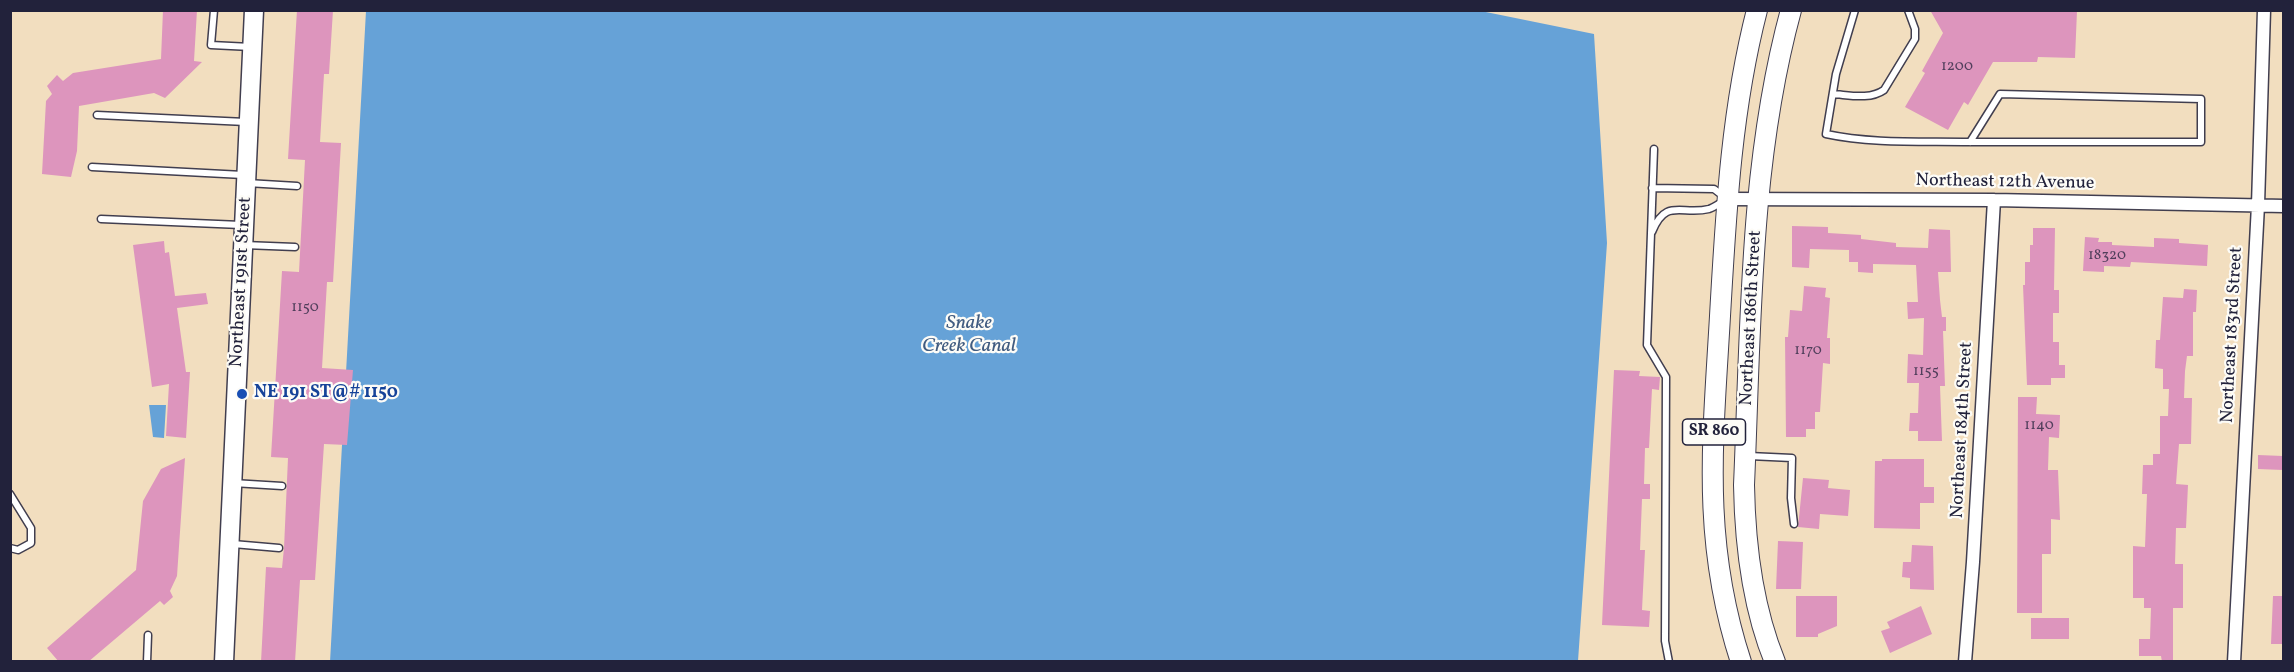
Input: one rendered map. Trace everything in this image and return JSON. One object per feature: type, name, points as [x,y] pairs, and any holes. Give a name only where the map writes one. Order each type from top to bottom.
[{"type":"main road","name":"Northeast 186th Street","points":[[1741,662],[1720,588],[1712,513],[1712,459],[1726,199],[1740,81],[1757,10]]},
{"type":"main road","name":"Northeast 186th Street","points":[[1775,662],[1762,624],[1748,557],[1744,508],[1759,199],[1769,103],[1791,10]]},
{"type":"street","name":"Northeast 191st Street","points":[[224,662],[254,10]]},
{"type":"street","name":"Northeast 183rd Street","points":[[2234,662],[2258,205],[2264,10]]},
{"type":"street","name":"Northeast 12th Avenue","points":[[1726,199],[1994,200],[2283,206]]},
{"type":"street","name":"Northeast 184th Street","points":[[1965,662],[1994,200]]},
{"type":"lane","points":[[214,10],[212,45],[252,47]]},
{"type":"lane","points":[[1855,10],[1833,94],[1826,134],[1845,138],[1970,142],[2201,142],[2201,99],[2000,94],[1970,142]]},
{"type":"lane","points":[[1833,94],[1861,96],[1878,94],[1884,90],[1915,39],[1915,29],[1908,10]]},
{"type":"lane","points":[[97,115],[249,122]]},
{"type":"lane","points":[[1654,148],[1647,345],[1666,377],[1665,641],[1669,662]]},
{"type":"lane","points":[[92,167],[246,179],[297,186]]},
{"type":"lane","points":[[1650,239],[1658,218],[1668,210],[1711,209],[1726,199],[1714,189],[1652,188]]},
{"type":"lane","points":[[101,219],[244,225]]},
{"type":"lane","points":[[243,245],[295,247]]},
{"type":"lane","points":[[1746,456],[1792,458],[1791,498],[1794,524]]},
{"type":"lane","points":[[232,483],[282,486]]},
{"type":"lane","points":[[10,494],[31,528],[31,543],[18,550],[10,548]]},
{"type":"lane","points":[[229,544],[279,548]]},
{"type":"lane","points":[[147,662],[148,634]]},
{"type":"water","name":"Snake Creek Canal","points":[[1476,10],[1594,34],[1607,243],[1578,661],[330,662],[366,11]]},
{"type":"water","points":[[149,405],[166,405],[164,438],[153,437]]},
{"type":"building","points":[[163,10],[197,10],[194,61],[202,62],[165,98],[154,93],[79,106],[77,151],[71,177],[42,174],[46,101],[52,94],[47,86],[57,75],[63,81],[73,73],[161,59]]},
{"type":"building","points":[[297,10],[333,10],[329,74],[324,74],[320,142],[341,143],[333,282],[327,282],[322,368],[353,370],[347,445],[324,444],[315,580],[300,580],[295,662],[261,662],[266,567],[282,568],[284,548],[288,458],[271,457],[282,271],[299,272],[305,160],[288,159]]},
{"type":"building","points":[[1930,10],[2077,11],[2075,58],[2038,57],[2037,62],[1993,62],[1968,105],[1964,102],[1948,130],[1905,107],[1925,73],[1922,71],[1943,33]]},
{"type":"building","points":[[1792,226],[1828,227],[1828,233],[1861,235],[1861,239],[1896,243],[1896,247],[1928,248],[1929,229],[1950,230],[1951,272],[1938,272],[1942,317],[1946,317],[1946,331],[1943,331],[1945,386],[1940,386],[1942,441],[1918,441],[1918,431],[1909,431],[1910,413],[1918,413],[1919,383],[1907,383],[1908,354],[1923,355],[1924,318],[1908,319],[1907,302],[1918,302],[1916,265],[1873,264],[1873,273],[1858,272],[1858,262],[1849,262],[1849,250],[1810,249],[1809,268],[1792,267]]},
{"type":"building","points":[[2033,228],[2055,228],[2054,290],[2059,290],[2059,313],[2053,313],[2053,342],[2059,342],[2059,365],[2065,365],[2065,378],[2051,378],[2051,385],[2027,385],[2023,285],[2025,285],[2025,262],[2030,262],[2030,245],[2033,245]]},
{"type":"building","points":[[2085,237],[2099,238],[2098,242],[2112,242],[2112,245],[2154,247],[2154,238],[2179,239],[2179,243],[2208,245],[2207,266],[2131,262],[2130,267],[2104,266],[2104,272],[2083,271]]},
{"type":"building","points":[[164,241],[165,253],[169,252],[175,296],[206,293],[208,304],[177,308],[186,372],[190,372],[186,438],[166,436],[169,384],[152,387],[133,245]]},
{"type":"building","points":[[1804,286],[1826,288],[1825,297],[1830,298],[1827,338],[1830,338],[1830,364],[1823,363],[1820,412],[1815,412],[1815,429],[1806,429],[1806,437],[1786,437],[1785,337],[1788,337],[1790,310],[1802,311]]},
{"type":"building","points":[[2184,289],[2197,290],[2196,312],[2193,312],[2193,356],[2187,356],[2185,371],[2184,398],[2192,398],[2191,444],[2179,444],[2176,484],[2188,485],[2186,528],[2176,528],[2175,564],[2183,564],[2183,608],[2173,608],[2173,662],[2162,662],[2161,656],[2139,656],[2139,639],[2150,639],[2151,608],[2144,608],[2144,598],[2133,598],[2133,546],[2145,547],[2147,494],[2142,494],[2143,465],[2153,465],[2153,454],[2160,454],[2160,416],[2168,416],[2169,389],[2163,389],[2163,369],[2155,368],[2156,340],[2160,340],[2163,297],[2183,298]]},
{"type":"building","points":[[1614,370],[1640,371],[1639,376],[1660,377],[1659,390],[1652,389],[1649,448],[1645,448],[1644,484],[1650,484],[1650,499],[1642,499],[1640,550],[1645,550],[1642,610],[1650,611],[1649,627],[1602,625]]},
{"type":"building","points":[[2018,397],[2037,397],[2036,414],[2060,415],[2059,438],[2049,437],[2048,470],[2058,470],[2060,520],[2051,519],[2051,554],[2042,554],[2042,613],[2017,613]]},
{"type":"building","points":[[2258,455],[2283,456],[2283,470],[2258,469]]},
{"type":"building","points":[[185,458],[177,576],[170,591],[173,597],[164,605],[160,601],[88,662],[59,662],[47,648],[136,570],[143,501],[161,469]]},
{"type":"building","points":[[1882,459],[1924,459],[1924,487],[1934,487],[1934,503],[1920,503],[1920,529],[1874,528],[1875,461],[1882,461]]},
{"type":"building","points":[[1803,478],[1829,480],[1828,488],[1850,490],[1848,516],[1820,514],[1819,529],[1798,527]]},
{"type":"building","points":[[1778,541],[1803,542],[1801,589],[1776,589]]},
{"type":"building","points":[[1912,545],[1933,546],[1934,590],[1910,589],[1910,578],[1902,577],[1903,562],[1911,562]]},
{"type":"building","points":[[1796,596],[1837,596],[1837,626],[1818,634],[1818,637],[1796,637]]},
{"type":"building","points":[[2273,596],[2283,596],[2283,644],[2271,644]]},
{"type":"building","points":[[1921,606],[1932,634],[1890,653],[1881,631],[1890,628],[1887,622]]},
{"type":"building","points":[[2031,618],[2069,618],[2069,639],[2031,639]]},
{"type":"place","name":"NE 191 ST@# 1150","points":[[242,394]]}]
